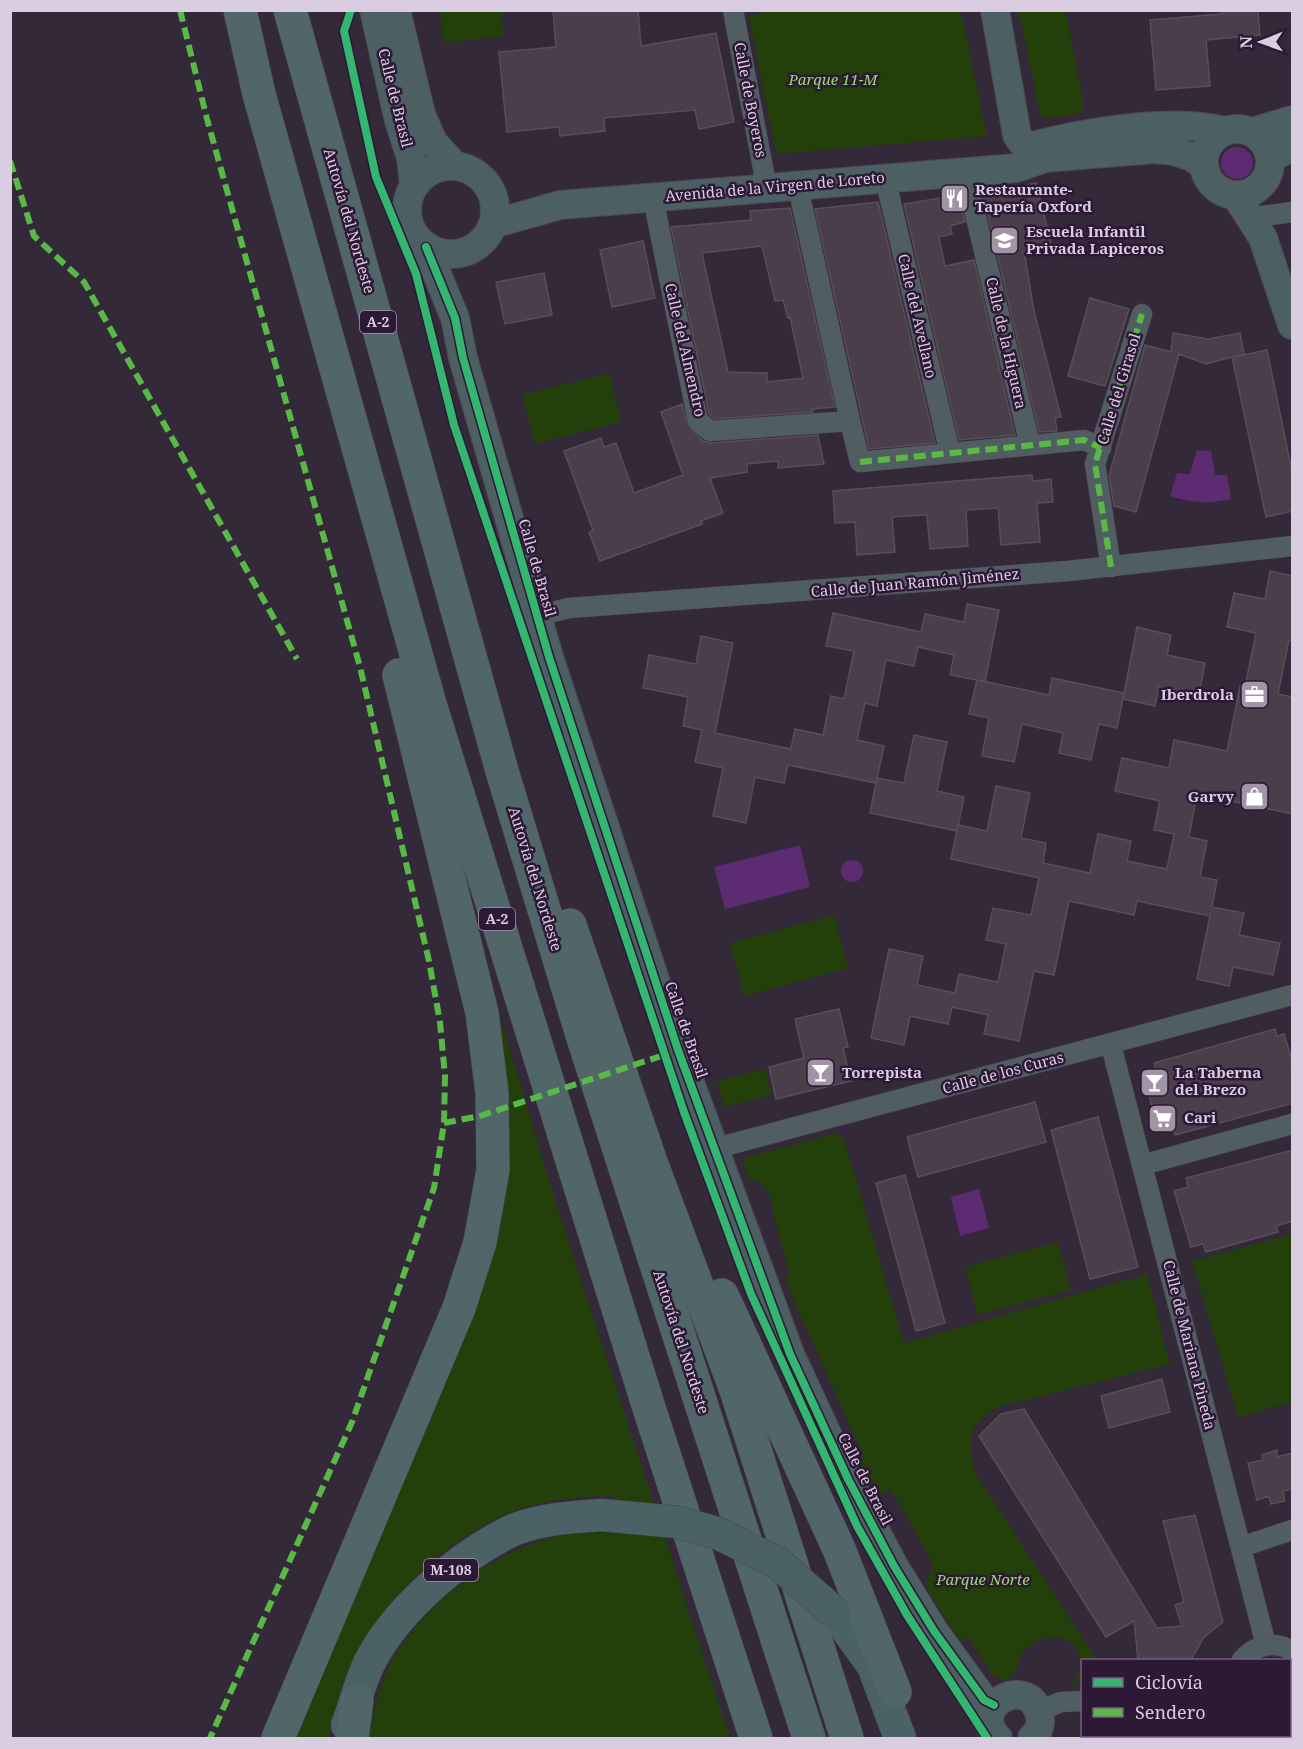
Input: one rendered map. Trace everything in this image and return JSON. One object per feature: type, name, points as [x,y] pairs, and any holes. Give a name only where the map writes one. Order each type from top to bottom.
[{"type":"highway","name":"A-2","points":[[240,10],[259,94],[430,704],[649,1408],[756,1738]]},
{"type":"highway","name":"Autovía del Nordeste","points":[[290,10],[502,771],[583,1038],[809,1738]]},
{"type":"highway","points":[[259,94],[296,298],[406,700],[482,1013],[492,1093],[493,1170],[480,1242],[459,1308],[278,1738]]},
{"type":"highway","points":[[465,634],[608,1030],[651,1162],[736,1390],[847,1738]]},
{"type":"highway","points":[[608,1030],[765,1392],[838,1549],[895,1692]]},
{"type":"highway","points":[[352,1738],[357,1700]]},
{"type":"main road","name":"M-108","points":[[343,1738],[372,1657],[400,1620],[435,1582],[469,1556],[512,1531],[563,1518],[601,1515],[676,1522],[717,1533],[778,1563],[835,1613],[873,1666],[900,1738]]},
{"type":"street","name":"Calle de Brasil","points":[[374,10],[399,121],[411,159],[414,185]]},
{"type":"street","name":"Calle de Brasil","points":[[396,10],[421,114],[434,142],[454,165]]},
{"type":"street","name":"Calle de Boyeros","points":[[733,10],[767,189]]},
{"type":"street","points":[[994,10],[1011,90],[1017,135],[1035,153]]},
{"type":"street","points":[[1011,90],[1027,122],[1041,133],[1069,135]]},
{"type":"street","points":[[1290,310],[1255,210],[1265,180],[1281,152],[1267,147],[1252,132],[1293,120]]},
{"type":"street","name":"Avenida de la Virgen de Loreto","points":[[492,192],[513,199],[560,205],[798,187],[978,170],[1035,153],[1069,135],[1179,126],[1202,126],[1224,131],[1233,129],[1252,132]]},
{"type":"street","points":[[1224,131],[1209,144],[1203,165],[1206,176],[1213,186],[1255,210],[1293,212]]},
{"type":"street","name":"Avenida de la Virgen de Loreto","points":[[1035,153],[1154,149],[1174,151],[1192,157],[1203,165]]},
{"type":"street","points":[[426,247],[438,253],[452,255],[466,252],[487,236],[493,225],[496,208],[492,192],[477,173],[454,165],[439,167],[425,174],[414,185],[406,211],[409,225],[426,247],[455,318]]},
{"type":"street","name":"Calle de la Higuera","points":[[978,170],[1030,445]]},
{"type":"street","name":"Calle del Avellano","points":[[885,178],[950,453]]},
{"type":"street","points":[[798,187],[860,462],[1083,440],[1098,456],[1111,567]]},
{"type":"street","name":"Calle del Almendro","points":[[653,198],[698,421],[710,431],[850,421]]},
{"type":"street","name":"Avenida de la Virgen de Loreto","points":[[493,225],[560,205]]},
{"type":"street","points":[[455,318],[461,269],[466,252]]},
{"type":"street","name":"Calle del Girasol","points":[[1098,456],[1142,314]]},
{"type":"street","name":"Calle de Brasil","points":[[455,318],[463,358],[537,616],[713,1149],[790,1354],[848,1479],[894,1566],[934,1631],[984,1700],[994,1705]]},
{"type":"street","name":"Calle de Juan Ramón Jiménez","points":[[537,616],[569,608],[733,598],[1111,567],[1293,546]]},
{"type":"street","name":"Calle de los Curas","points":[[713,1149],[1293,995]]},
{"type":"street","name":"Calle de Mariana Pineda","points":[[1118,1043],[1142,1165],[1266,1645]]},
{"type":"street","points":[[1142,1165],[1293,1124]]},
{"type":"street","points":[[1241,1547],[1293,1530]]},
{"type":"street","points":[[1243,1659],[1255,1649],[1266,1645],[1278,1645],[1293,1650]]},
{"type":"street","points":[[873,1666],[895,1692],[914,1738]]},
{"type":"street","points":[[998,1738],[991,1728],[990,1720],[994,1705],[1006,1696],[1020,1695],[1028,1698],[1036,1725],[1061,1702],[1081,1701]]},
{"type":"green space","points":[[451,10],[501,11],[504,36],[443,43],[440,12]]},
{"type":"green space","name":"Parque 11-M","points":[[773,11],[961,11],[987,136],[776,154],[749,16]]},
{"type":"green space","points":[[1019,11],[1066,11],[1084,107],[1079,113],[1048,119],[1040,114]]},
{"type":"green space","points":[[609,373],[621,422],[535,444],[522,395]]},
{"type":"green space","points":[[834,915],[848,968],[744,996],[730,943]]},
{"type":"green space","points":[[492,991],[553,1193],[730,1738],[369,1738],[387,1671],[412,1631],[430,1612],[471,1576],[518,1550],[542,1540],[567,1534],[613,1530],[613,1496],[545,1502],[523,1508],[491,1521],[435,1559],[410,1583],[368,1637],[338,1698],[329,1738],[290,1738],[478,1286]]},
{"type":"green space","points":[[765,1069],[772,1095],[724,1107],[717,1081]]},
{"type":"green space","name":"Parque Norte","points":[[837,1133],[838,1137],[843,1136],[904,1343],[1147,1274],[1170,1364],[998,1407],[975,1427],[971,1440],[974,1471],[1096,1659],[1081,1659],[1081,1664],[1075,1646],[1067,1640],[1058,1637],[1046,1638],[1034,1643],[1024,1651],[1014,1673],[1003,1682],[992,1674],[968,1637],[961,1641],[930,1595],[925,1583],[931,1571],[931,1560],[891,1489],[876,1497],[860,1463],[864,1457],[784,1278],[790,1277],[768,1191],[760,1182],[749,1180],[743,1158]]},
{"type":"green space","points":[[1292,1234],[1292,1402],[1238,1417],[1192,1261]]},
{"type":"green space","points":[[1058,1242],[1071,1290],[978,1315],[965,1267]]},
{"type":"green space","name":"Parque Norte","points":[[1081,1664],[1081,1683],[1071,1686],[1078,1675]]},
{"type":"shaded area","points":[[1237,147],[1249,151],[1253,163],[1249,175],[1237,179],[1225,175],[1221,163],[1225,151]]},
{"type":"shaded area","points":[[1197,450],[1211,451],[1215,475],[1227,475],[1231,499],[1200,502],[1170,496],[1177,473],[1190,474]]},
{"type":"shaded area","points":[[800,845],[810,887],[725,909],[714,867]]},
{"type":"shaded area","points":[[848,860],[856,860],[863,867],[863,875],[856,882],[848,882],[841,875],[841,867]]},
{"type":"shaded area","points":[[979,1189],[989,1228],[960,1236],[951,1197]]},
{"type":"building","points":[[553,10],[638,10],[641,46],[716,33],[734,122],[699,129],[695,110],[604,118],[605,131],[560,136],[559,127],[507,132],[499,52],[556,47]]},
{"type":"building","points":[[1222,10],[1258,11],[1260,35],[1206,40],[1210,86],[1156,90],[1150,20],[1222,14]]},
{"type":"building","points":[[1036,183],[1051,243],[1024,251],[1034,311],[1061,417],[1055,418],[1057,431],[1039,432],[983,194]]},
{"type":"building","points":[[958,195],[965,222],[950,226],[952,234],[939,237],[945,266],[974,260],[1015,435],[959,440],[904,204]]},
{"type":"building","points":[[878,202],[935,443],[869,449],[815,209]]},
{"type":"building","points":[[790,208],[835,407],[812,409],[813,412],[714,419],[709,414],[671,227],[751,220],[750,211]],"holes":[[[762,246],[775,301],[783,300],[788,318],[790,317],[803,378],[767,382],[767,373],[728,372],[702,253]]]},
{"type":"building","points":[[643,241],[655,298],[612,307],[600,250]]},
{"type":"building","points":[[544,273],[552,315],[505,324],[496,282]]},
{"type":"building","points":[[1090,298],[1129,309],[1105,386],[1068,376]]},
{"type":"building","points":[[1173,333],[1208,339],[1240,333],[1244,354],[1234,357],[1267,350],[1293,476],[1293,511],[1266,517],[1232,357],[1206,364],[1179,354],[1136,512],[1114,506],[1109,476],[1145,345],[1171,352]]},
{"type":"building","points":[[682,404],[687,424],[703,441],[711,443],[818,435],[824,464],[778,468],[778,461],[747,464],[747,472],[710,478],[723,513],[701,521],[702,524],[600,561],[589,532],[593,530],[564,451],[601,438],[604,447],[616,443],[634,493],[683,475],[661,412]]},
{"type":"building","points":[[1032,475],[1033,481],[1051,479],[1053,502],[1037,503],[1040,542],[1001,545],[998,508],[966,510],[968,546],[930,549],[927,515],[892,517],[895,552],[857,555],[855,522],[835,523],[833,491]]},
{"type":"building","points":[[1270,571],[1293,576],[1293,641],[1289,640],[1278,694],[1293,697],[1293,814],[1197,794],[1189,837],[1207,841],[1200,877],[1217,880],[1212,907],[1244,913],[1239,935],[1280,943],[1273,975],[1233,967],[1229,986],[1197,979],[1210,916],[1137,901],[1134,915],[1069,901],[1054,975],[1034,971],[1019,1041],[984,1034],[988,1015],[952,1007],[948,1024],[910,1016],[904,1045],[871,1038],[889,949],[923,956],[917,985],[955,993],[959,974],[998,982],[1006,944],[986,940],[993,908],[1031,915],[1039,878],[951,859],[958,825],[987,831],[996,786],[1030,793],[1021,838],[1046,843],[1043,863],[1090,873],[1098,834],[1131,841],[1127,861],[1167,869],[1174,834],[1154,830],[1160,801],[1115,791],[1122,758],[1169,768],[1174,740],[1227,751],[1240,686],[1245,687],[1256,633],[1227,627],[1234,593],[1265,599]]},
{"type":"building","points":[[967,604],[999,610],[985,681],[1049,695],[1052,678],[1124,693],[1117,728],[1099,724],[1091,760],[1059,753],[1063,733],[1022,724],[1014,762],[982,756],[989,718],[969,714],[977,680],[950,675],[954,655],[918,647],[914,666],[886,660],[877,706],[865,703],[857,740],[884,746],[876,783],[788,765],[784,783],[755,777],[746,823],[713,816],[723,768],[695,762],[702,730],[683,726],[688,697],[643,688],[649,655],[696,664],[701,636],[733,643],[715,733],[791,749],[795,729],[823,735],[831,696],[844,699],[854,651],[826,646],[833,613],[921,632],[925,614],[964,622]]},
{"type":"building","points":[[1137,627],[1171,635],[1167,655],[1205,663],[1199,695],[1159,687],[1155,706],[1123,699]]},
{"type":"building","points":[[914,735],[947,742],[937,791],[964,797],[957,831],[870,813],[877,778],[904,783]]},
{"type":"building","points":[[839,1009],[848,1047],[843,1048],[851,1081],[776,1099],[769,1067],[804,1058],[795,1019]]},
{"type":"building","points":[[1275,1029],[1277,1036],[1284,1034],[1291,1057],[1293,1103],[1175,1135],[1173,1127],[1159,1131],[1143,1074],[1156,1070],[1154,1063]]},
{"type":"building","points":[[1035,1102],[1046,1142],[918,1177],[907,1137]]},
{"type":"building","points":[[1098,1117],[1138,1267],[1090,1279],[1051,1130]]},
{"type":"building","points":[[1293,1150],[1293,1221],[1276,1226],[1278,1232],[1206,1252],[1203,1244],[1191,1247],[1174,1191],[1188,1187],[1186,1178]]},
{"type":"building","points":[[905,1175],[945,1323],[916,1331],[876,1183]]},
{"type":"building","points":[[1162,1379],[1170,1412],[1109,1428],[1101,1396]]},
{"type":"building","points":[[1024,1409],[1157,1628],[1182,1626],[1175,1605],[1184,1602],[1163,1521],[1195,1515],[1223,1622],[1204,1637],[1192,1659],[1138,1659],[1134,1621],[1106,1637],[979,1436],[1001,1414]]},
{"type":"building","points":[[1277,1450],[1277,1457],[1293,1453],[1293,1489],[1283,1491],[1285,1501],[1271,1504],[1269,1496],[1257,1500],[1248,1463],[1263,1460],[1262,1455]]},
{"type":"marked path","points":[[180,10],[207,119],[360,667],[429,961],[440,1022],[445,1076],[444,1123],[434,1188],[352,1422],[210,1738]]},
{"type":"marked path","points":[[10,161],[34,236],[84,282],[297,659]]},
{"type":"marked path","points":[[1111,567],[1095,464],[1142,314]]},
{"type":"marked path","points":[[860,462],[1084,440],[1101,448]]},
{"type":"marked path","points":[[444,1123],[480,1116],[670,1053]]},
{"type":"cycle path","points":[[351,10],[344,31],[376,177],[416,274],[454,425],[684,1112],[751,1294],[857,1526],[907,1615],[987,1738]]},
{"type":"cycle path","points":[[426,247],[455,318],[463,358],[549,657],[678,1050],[790,1354],[848,1479],[894,1566],[934,1631],[984,1700],[994,1705]]},
{"type":"place","name":"Restaurante- Tapería Oxford","points":[[954,199]]},
{"type":"place","name":"Escuela Infantil Privada Lapiceros","points":[[1005,241]]},
{"type":"place","name":"Iberdrola","points":[[1255,695]]},
{"type":"place","name":"Garvy","points":[[1255,797]]},
{"type":"place","name":"Torrepista","points":[[821,1073]]},
{"type":"place","name":"La Taberna del Brezo","points":[[1154,1082]]},
{"type":"place","name":"Cari","points":[[1163,1118]]}]
